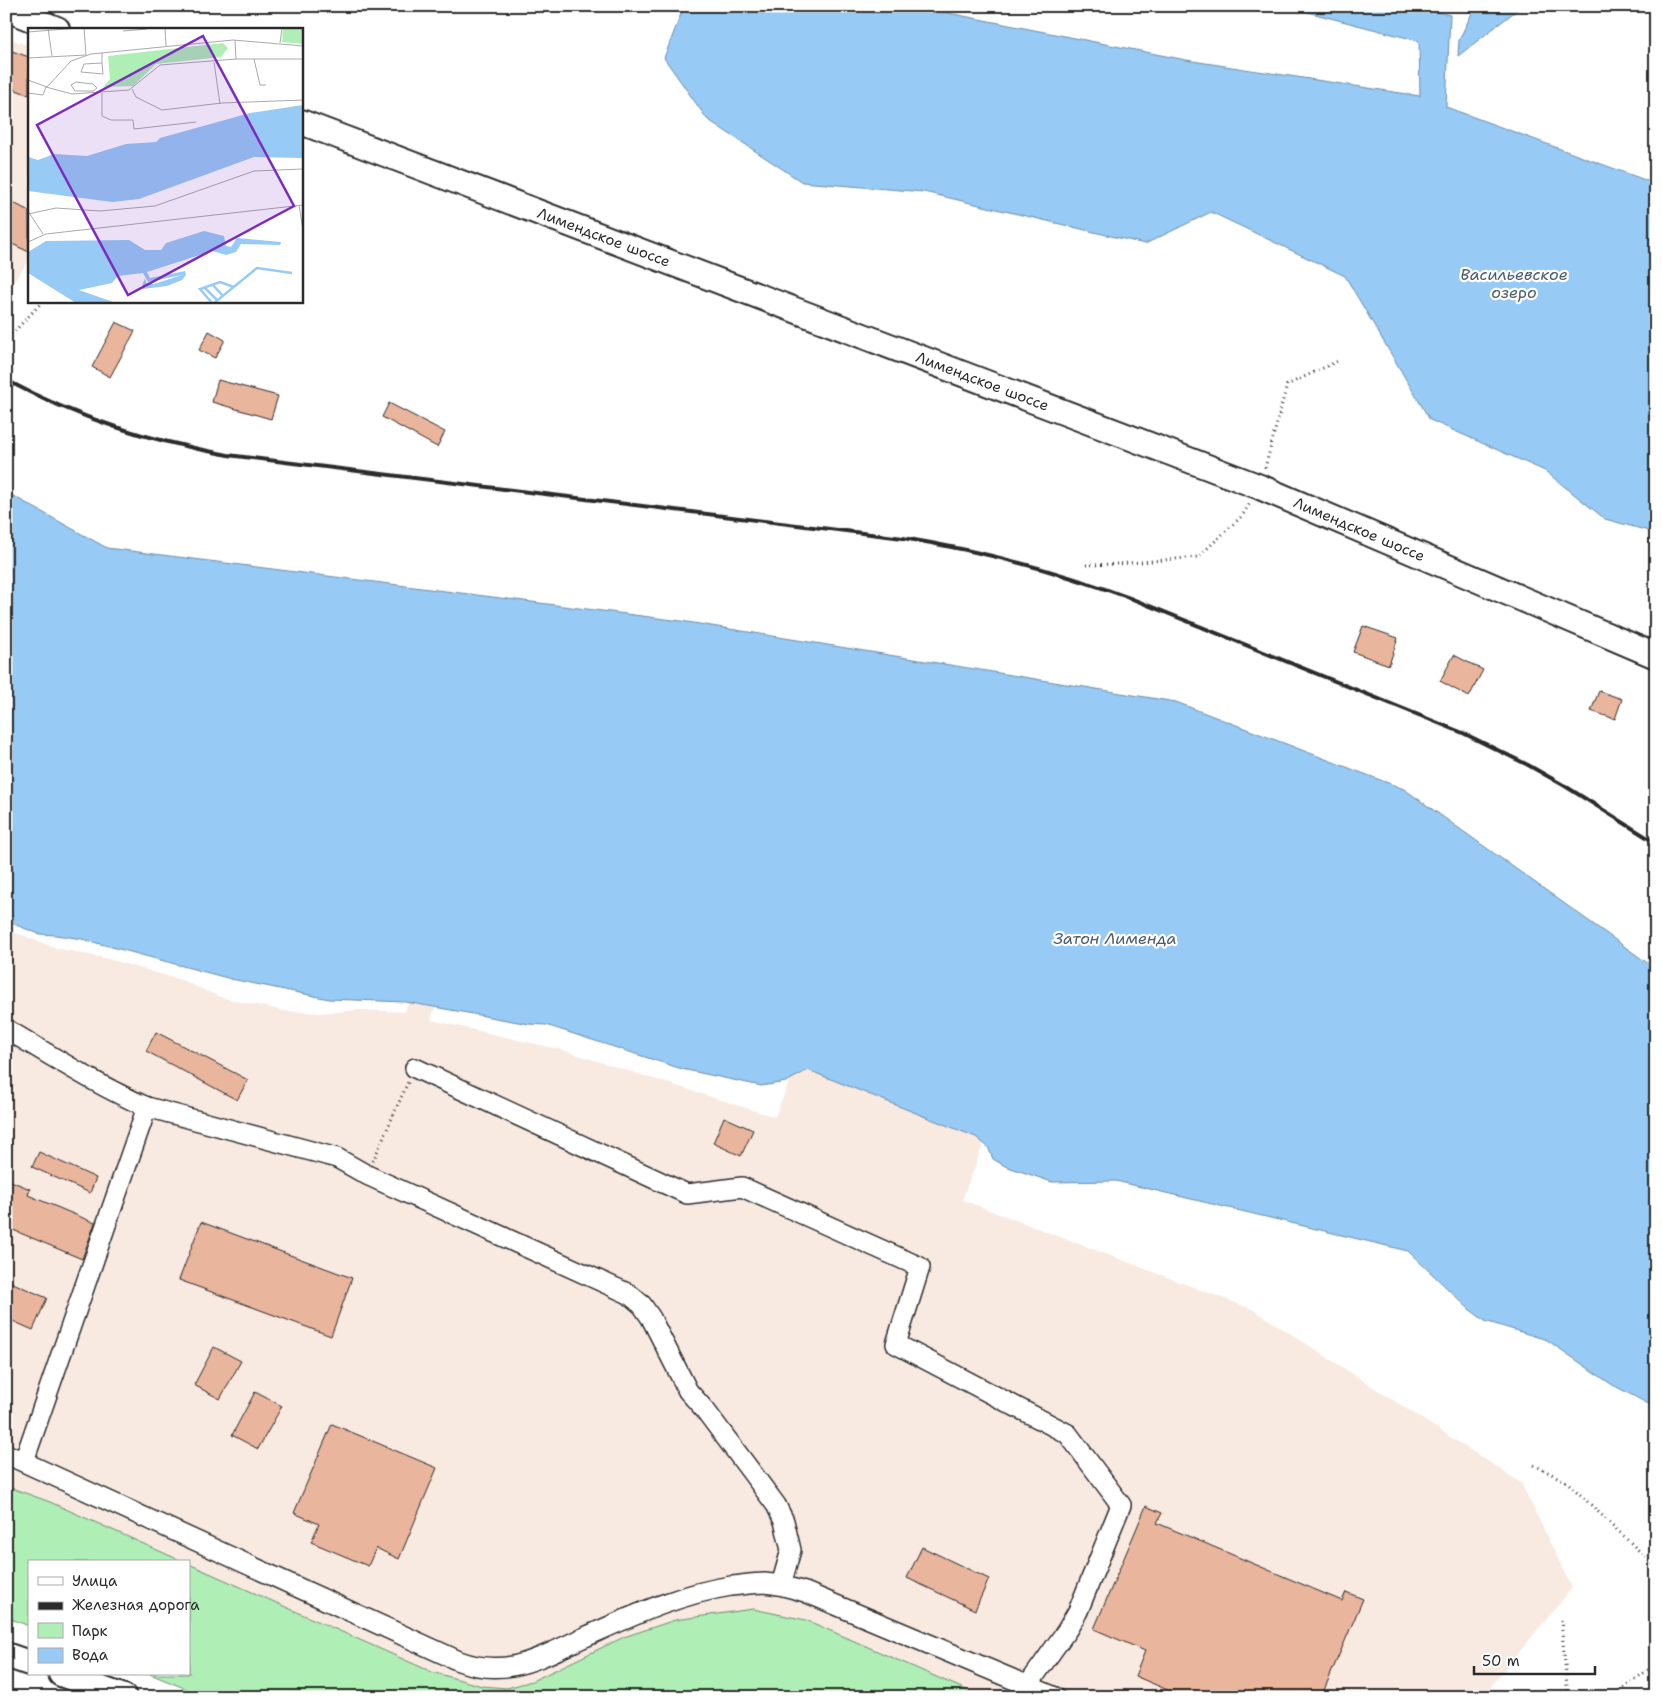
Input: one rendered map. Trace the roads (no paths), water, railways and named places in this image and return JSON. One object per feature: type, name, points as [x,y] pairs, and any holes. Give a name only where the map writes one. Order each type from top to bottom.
[{"type":"main road","points":[[6,9],[54,28]]},
{"type":"main road","name":"Лимендское шоссе","points":[[302,122],[1260,487],[1656,656]]},
{"type":"main road","points":[[6,1655],[28,1663]]},
{"type":"main road","points":[[66,1676],[124,1697]]},
{"type":"lane","points":[[6,1028],[105,1088],[147,1107],[337,1158],[367,1175],[629,1294],[642,1305],[655,1326],[688,1390],[776,1505],[784,1521],[790,1550],[781,1585]]},
{"type":"lane","points":[[415,1068],[687,1194],[742,1187],[920,1267],[896,1344],[1068,1434],[1120,1505],[1078,1611],[1028,1685]]},
{"type":"lane","points":[[147,1107],[15,1457],[459,1661],[485,1668],[505,1668],[527,1662],[647,1610],[697,1593],[762,1583],[781,1585],[805,1592],[1055,1697]]},
{"type":"water","name":"Васильевское озеро","points":[[684,6],[913,6],[1186,60],[1420,96],[1419,41],[1284,6],[1414,6],[1450,15],[1446,107],[1656,184],[1656,533],[1605,519],[1545,471],[1430,420],[1345,276],[1211,212],[1145,244],[924,192],[802,182],[707,119],[664,58]]},
{"type":"water","points":[[1459,6],[1518,6],[1517,10],[1458,56],[1459,40],[1472,13]]},
{"type":"water","name":"Затон Лименда","points":[[6,492],[107,548],[681,621],[1176,702],[1404,789],[1656,969],[1656,1408],[1611,1384],[1547,1340],[1485,1321],[1469,1309],[1408,1251],[1116,1181],[1052,1182],[1005,1166],[993,1159],[988,1147],[976,1137],[808,1070],[786,1082],[761,1086],[682,1069],[546,1025],[529,1024],[406,1002],[329,999],[231,979],[82,939],[39,934],[6,921]]},
{"type":"railway","points":[[6,380],[33,394],[87,417],[142,435],[228,455],[903,538],[990,555],[1046,570],[1130,598],[1463,733],[1528,765],[1565,786],[1656,843]]}]
